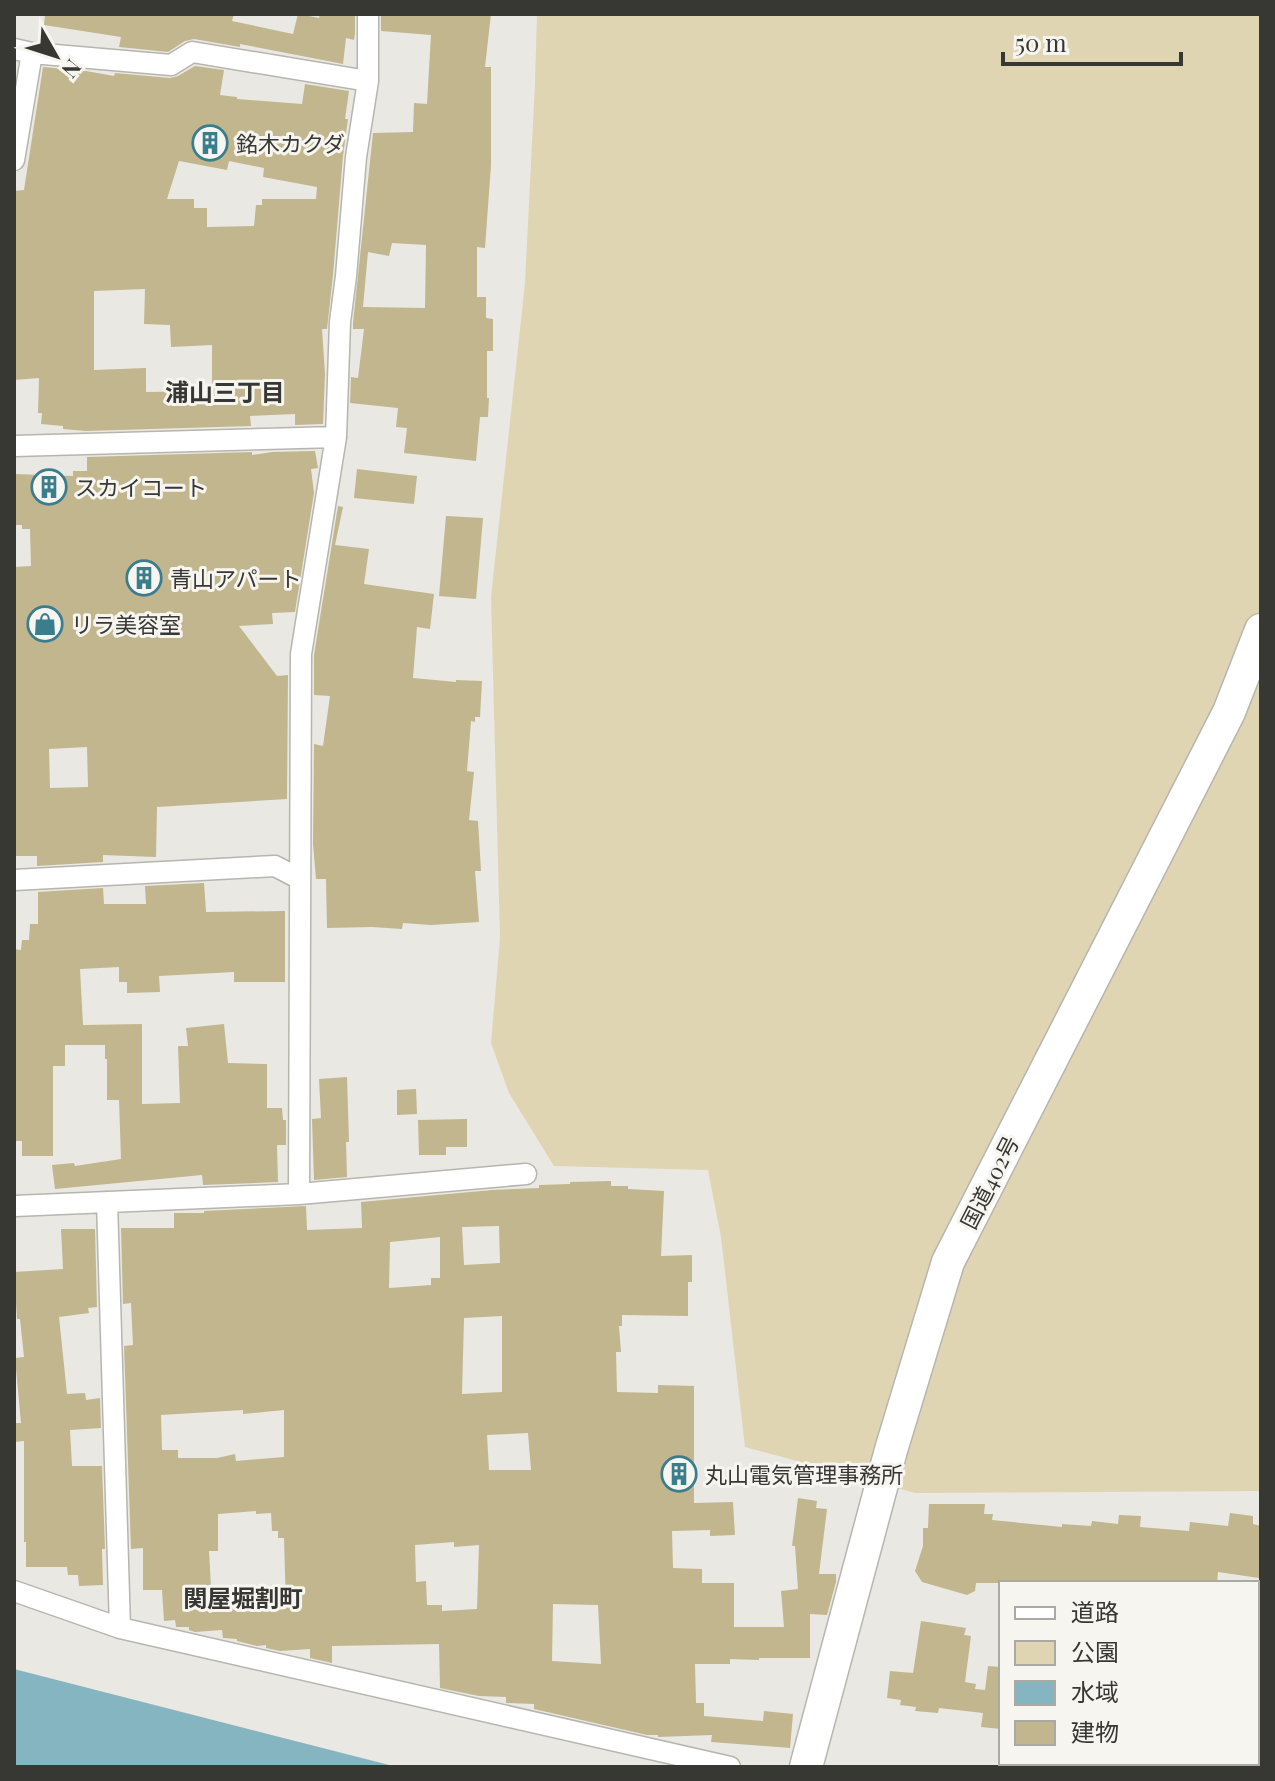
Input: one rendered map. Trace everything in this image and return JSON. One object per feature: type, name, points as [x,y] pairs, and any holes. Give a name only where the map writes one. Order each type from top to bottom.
[{"type":"highway","name":"国道402号","points":[[806,1767],[891,1450],[948,1262],[1229,712],[1261,630]]},
{"type":"street","points":[[299,1194],[301,654],[336,437],[340,322],[356,157],[368,81],[368,14]]},
{"type":"street","points":[[14,160],[23,51],[171,65],[192,52],[368,81]]},
{"type":"street","points":[[14,446],[336,437]]},
{"type":"street","points":[[14,880],[275,866],[300,879]]},
{"type":"street","points":[[14,1206],[299,1194],[526,1174]]},
{"type":"street","points":[[107,1202],[120,1628]]},
{"type":"street","points":[[14,1591],[120,1628],[730,1767]]},
{"type":"green space","points":[[537,14],[1261,14],[1261,1491],[915,1493],[745,1447],[721,1237],[708,1170],[554,1166],[509,1093],[491,1043],[500,938],[491,597],[525,283]]},
{"type":"water","points":[[14,1669],[397,1767],[14,1767]]},
{"type":"building","points":[[45,14],[234,14],[232,21],[293,34],[298,14],[319,18],[320,14],[355,14],[355,34],[354,40],[346,38],[343,64],[240,44],[240,47],[194,39],[168,52],[119,47],[121,37],[44,25]]},
{"type":"building","points":[[381,14],[491,14],[485,67],[491,67],[491,165],[485,248],[477,247],[477,297],[486,297],[486,318],[493,319],[493,351],[487,351],[488,417],[480,417],[476,461],[404,453],[407,428],[396,427],[398,408],[350,403],[351,377],[358,378],[364,329],[353,329],[353,323],[373,133],[413,132],[414,103],[427,104],[431,35],[381,31]],"holes":[[[392,243],[426,245],[425,308],[363,307],[368,252],[389,256]]]},
{"type":"building","points":[[195,66],[224,70],[220,95],[237,99],[302,104],[305,84],[349,91],[327,329],[322,329],[325,374],[323,424],[295,425],[295,414],[250,416],[251,426],[63,429],[63,426],[41,424],[42,413],[38,413],[39,378],[14,380],[14,191],[24,190],[43,67],[114,76],[115,73],[178,76]],"holes":[[[179,161],[227,170],[229,161],[264,168],[263,177],[317,187],[316,199],[262,199],[262,205],[256,205],[254,226],[207,227],[207,208],[194,208],[194,199],[167,199]],[[145,289],[144,324],[170,325],[171,347],[212,345],[212,391],[146,392],[146,368],[94,370],[94,291]]]},
{"type":"building","points":[[315,451],[318,468],[311,469],[314,493],[295,612],[272,613],[273,624],[239,626],[277,676],[288,675],[287,799],[157,807],[156,857],[103,855],[103,862],[37,866],[37,856],[14,856],[14,567],[31,566],[30,529],[14,525],[14,474],[73,476],[73,471],[87,471],[87,457],[252,452],[252,455]],"holes":[[[87,747],[88,787],[50,788],[49,749]]]},
{"type":"building","points":[[357,469],[417,476],[414,504],[354,498]]},
{"type":"building","points":[[338,506],[343,507],[335,545],[369,549],[364,584],[434,594],[430,629],[417,627],[413,678],[482,681],[480,717],[475,717],[475,722],[471,721],[467,771],[474,772],[469,820],[478,821],[481,871],[475,871],[479,922],[403,923],[402,929],[327,928],[326,879],[316,879],[313,844],[314,744],[323,746],[330,696],[314,695],[314,655]]},
{"type":"building","points":[[446,516],[483,518],[476,599],[439,596]]},
{"type":"building","points":[[204,883],[206,912],[285,911],[285,982],[234,982],[234,972],[159,976],[160,992],[127,993],[127,982],[119,982],[119,967],[80,969],[83,1025],[142,1024],[142,1104],[180,1103],[178,1046],[188,1046],[186,1028],[224,1024],[228,1063],[267,1064],[267,1108],[282,1108],[283,1120],[286,1120],[286,1145],[277,1145],[278,1182],[203,1185],[202,1175],[55,1189],[52,1165],[74,1163],[75,1166],[121,1159],[119,1100],[107,1100],[105,1045],[65,1045],[65,1066],[53,1066],[53,1156],[22,1156],[22,1141],[16,1141],[14,949],[21,950],[22,940],[29,940],[30,924],[38,924],[38,892],[103,888],[104,904],[146,904],[145,886]]},
{"type":"building","points":[[347,1077],[347,1177],[314,1180],[312,1119],[321,1118],[319,1079]]},
{"type":"building","points":[[416,1089],[417,1114],[397,1115],[397,1090]]},
{"type":"building","points":[[467,1119],[467,1147],[446,1147],[446,1155],[419,1155],[418,1120]]},
{"type":"building","points":[[611,1181],[611,1186],[664,1191],[661,1256],[692,1255],[688,1316],[622,1315],[622,1326],[619,1326],[621,1352],[616,1352],[617,1392],[658,1393],[658,1385],[694,1386],[694,1503],[733,1502],[735,1535],[710,1536],[710,1530],[672,1531],[673,1568],[702,1569],[702,1583],[734,1583],[734,1627],[784,1627],[781,1591],[798,1589],[795,1546],[792,1546],[798,1498],[817,1501],[816,1508],[827,1509],[819,1574],[836,1574],[836,1582],[827,1615],[810,1614],[810,1658],[730,1659],[730,1664],[695,1664],[696,1703],[704,1703],[704,1716],[763,1721],[764,1711],[793,1714],[790,1748],[711,1742],[712,1735],[658,1737],[534,1709],[534,1704],[506,1703],[506,1697],[479,1696],[440,1688],[439,1644],[332,1646],[332,1663],[310,1658],[310,1649],[280,1651],[266,1648],[266,1645],[257,1646],[223,1638],[222,1630],[195,1632],[189,1627],[176,1627],[175,1620],[164,1621],[162,1590],[143,1590],[143,1548],[131,1549],[124,1346],[133,1345],[131,1303],[123,1304],[121,1228],[174,1228],[174,1213],[306,1206],[307,1230],[362,1228],[361,1202],[539,1188],[539,1185]],"holes":[[[499,1226],[500,1263],[464,1265],[462,1227]],[[440,1237],[440,1278],[431,1278],[431,1285],[389,1288],[390,1242]],[[502,1316],[502,1392],[462,1394],[464,1318]],[[284,1410],[284,1457],[236,1461],[235,1454],[217,1458],[178,1458],[178,1450],[162,1450],[161,1415]],[[528,1433],[531,1470],[489,1470],[487,1435]],[[271,1513],[272,1531],[278,1531],[278,1538],[284,1538],[286,1609],[250,1611],[250,1603],[212,1606],[209,1551],[218,1551],[218,1514]],[[454,1542],[454,1547],[479,1545],[477,1609],[442,1611],[442,1605],[427,1605],[426,1581],[416,1582],[415,1545]],[[553,1604],[598,1605],[601,1664],[552,1661]]]},
{"type":"building","points":[[61,1229],[95,1229],[97,1307],[88,1308],[89,1313],[59,1317],[67,1394],[85,1393],[86,1400],[100,1398],[101,1428],[70,1430],[72,1466],[102,1466],[103,1585],[79,1586],[78,1575],[68,1575],[67,1567],[26,1567],[24,1441],[15,1442],[14,1427],[14,1423],[21,1423],[15,1358],[24,1357],[20,1319],[17,1319],[14,1272],[63,1269]]},
{"type":"building","points":[[929,1504],[985,1504],[984,1514],[993,1514],[992,1520],[1062,1527],[1062,1524],[1091,1526],[1092,1521],[1118,1524],[1119,1515],[1141,1516],[1140,1527],[1189,1531],[1190,1522],[1228,1526],[1230,1513],[1253,1516],[1253,1524],[1261,1526],[1259,1578],[1218,1572],[1217,1581],[999,1581],[976,1583],[975,1591],[967,1595],[922,1582],[915,1571],[923,1546],[923,1528],[928,1528]]},
{"type":"building","points":[[921,1621],[966,1628],[964,1635],[971,1636],[965,1682],[976,1684],[975,1689],[985,1690],[988,1666],[999,1667],[999,1729],[981,1727],[983,1713],[939,1708],[938,1713],[915,1711],[916,1707],[900,1705],[901,1700],[887,1698],[890,1671],[913,1673]]},
{"type":"place","name":"銘木カクダ","points":[[210,143]]},
{"type":"place","name":"スカイコート","points":[[49,487]]},
{"type":"place","name":"青山アパート","points":[[144,578]]},
{"type":"place","name":"リラ美容室","points":[[45,624]]},
{"type":"place","name":"丸山電気管理事務所","points":[[679,1474]]},
{"type":"district","name":"浦山三丁目","points":[[225,391]]},
{"type":"district","name":"関屋堀割町","points":[[243,1597]]}]
